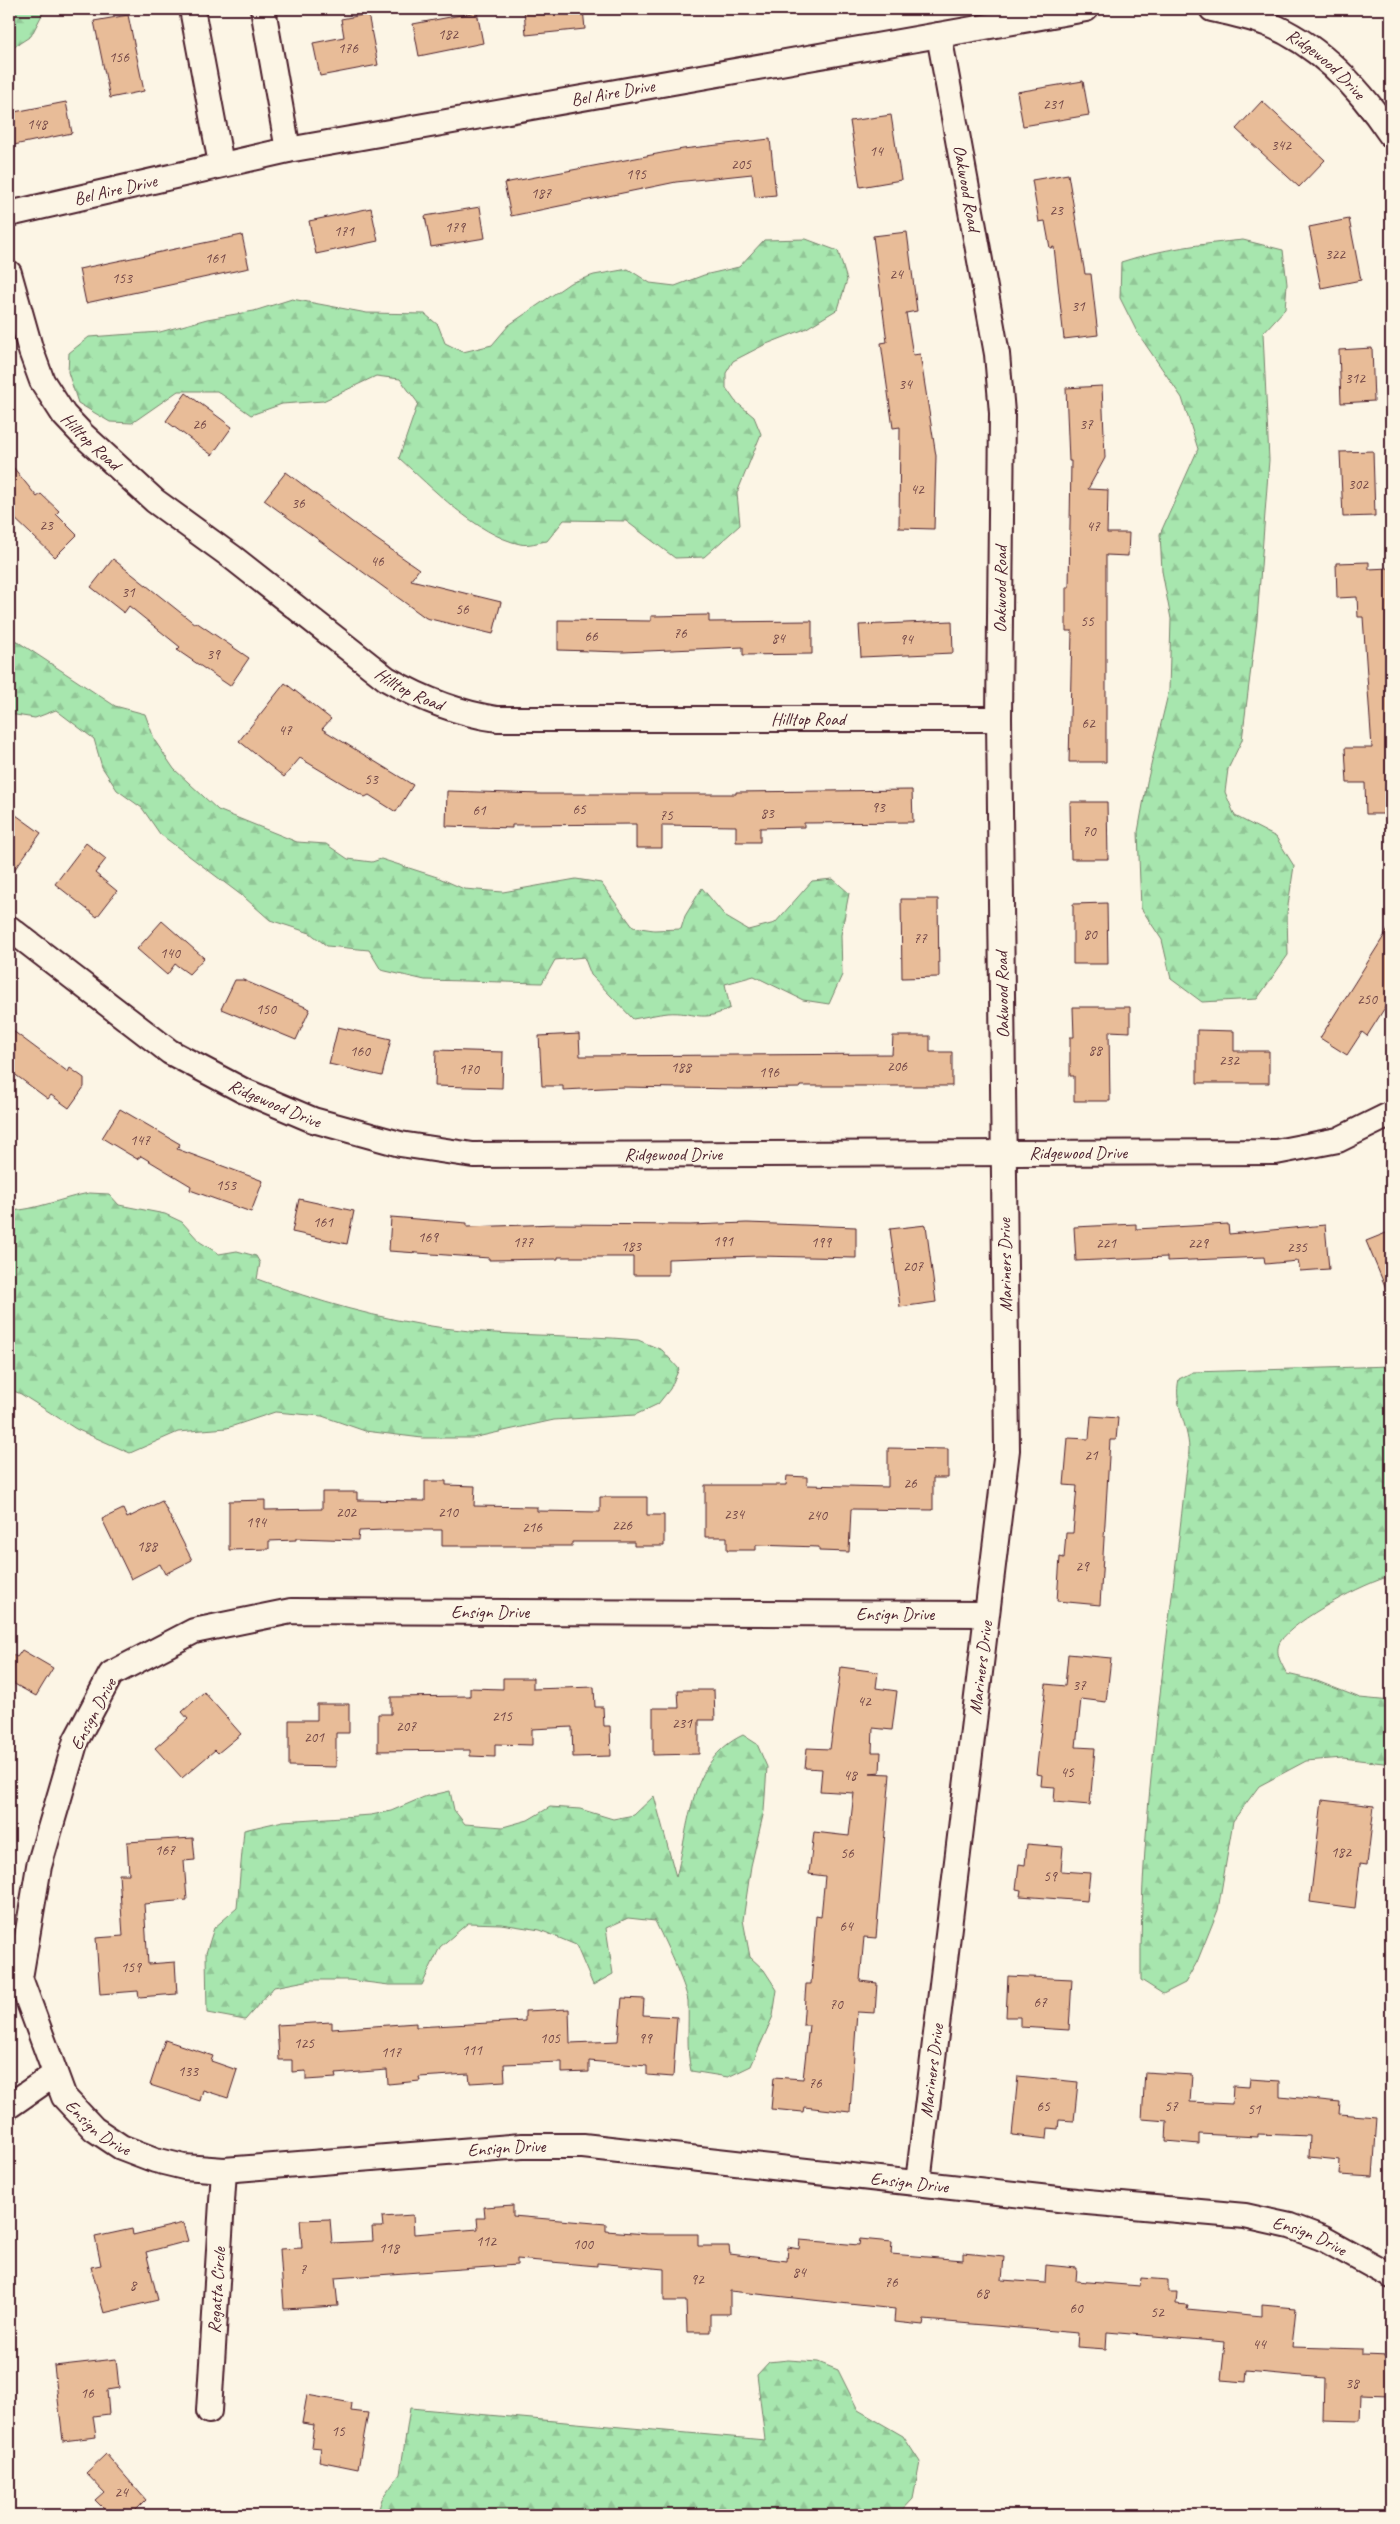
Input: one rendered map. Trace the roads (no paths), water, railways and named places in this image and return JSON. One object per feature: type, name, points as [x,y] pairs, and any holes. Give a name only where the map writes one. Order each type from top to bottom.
[{"type":"street","points":[[192,9],[221,164]]},
{"type":"street","points":[[263,9],[288,150]]},
{"type":"street","points":[[938,35],[1086,9]]},
{"type":"street","name":"Ridgewood Drive","points":[[1212,9],[1268,24],[1314,50],[1358,91],[1391,135]]},
{"type":"street","name":"Bel Aire Drive","points":[[9,214],[288,150],[938,35]]},
{"type":"street","name":"Oakwood Road","points":[[938,35],[997,354],[1002,413],[999,719],[1003,1152]]},
{"type":"street","name":"Hilltop Road","points":[[9,273],[31,351],[42,381],[64,415],[82,434],[155,502],[232,557],[387,679],[411,693],[468,715],[496,719],[999,719]]},
{"type":"street","name":"Ridgewood Drive","points":[[9,928],[170,1052],[242,1090],[313,1120],[400,1144],[482,1155],[1276,1152],[1338,1140],[1385,1119],[1391,1114]]},
{"type":"street","name":"Mariners Drive","points":[[918,2182],[1007,1450],[1003,1152]]},
{"type":"street","name":"Ensign Drive","points":[[986,1614],[290,1611],[194,1631],[111,1674],[76,1740],[38,1866],[20,1978],[64,2097],[94,2129],[121,2147],[155,2160],[184,2167],[224,2170],[522,2146],[583,2146],[1269,2220],[1322,2238],[1391,2276]]},
{"type":"street","points":[[9,2106],[55,2074]]},
{"type":"street","name":"Regatta Circle","points":[[209,2411],[224,2170]]}]
